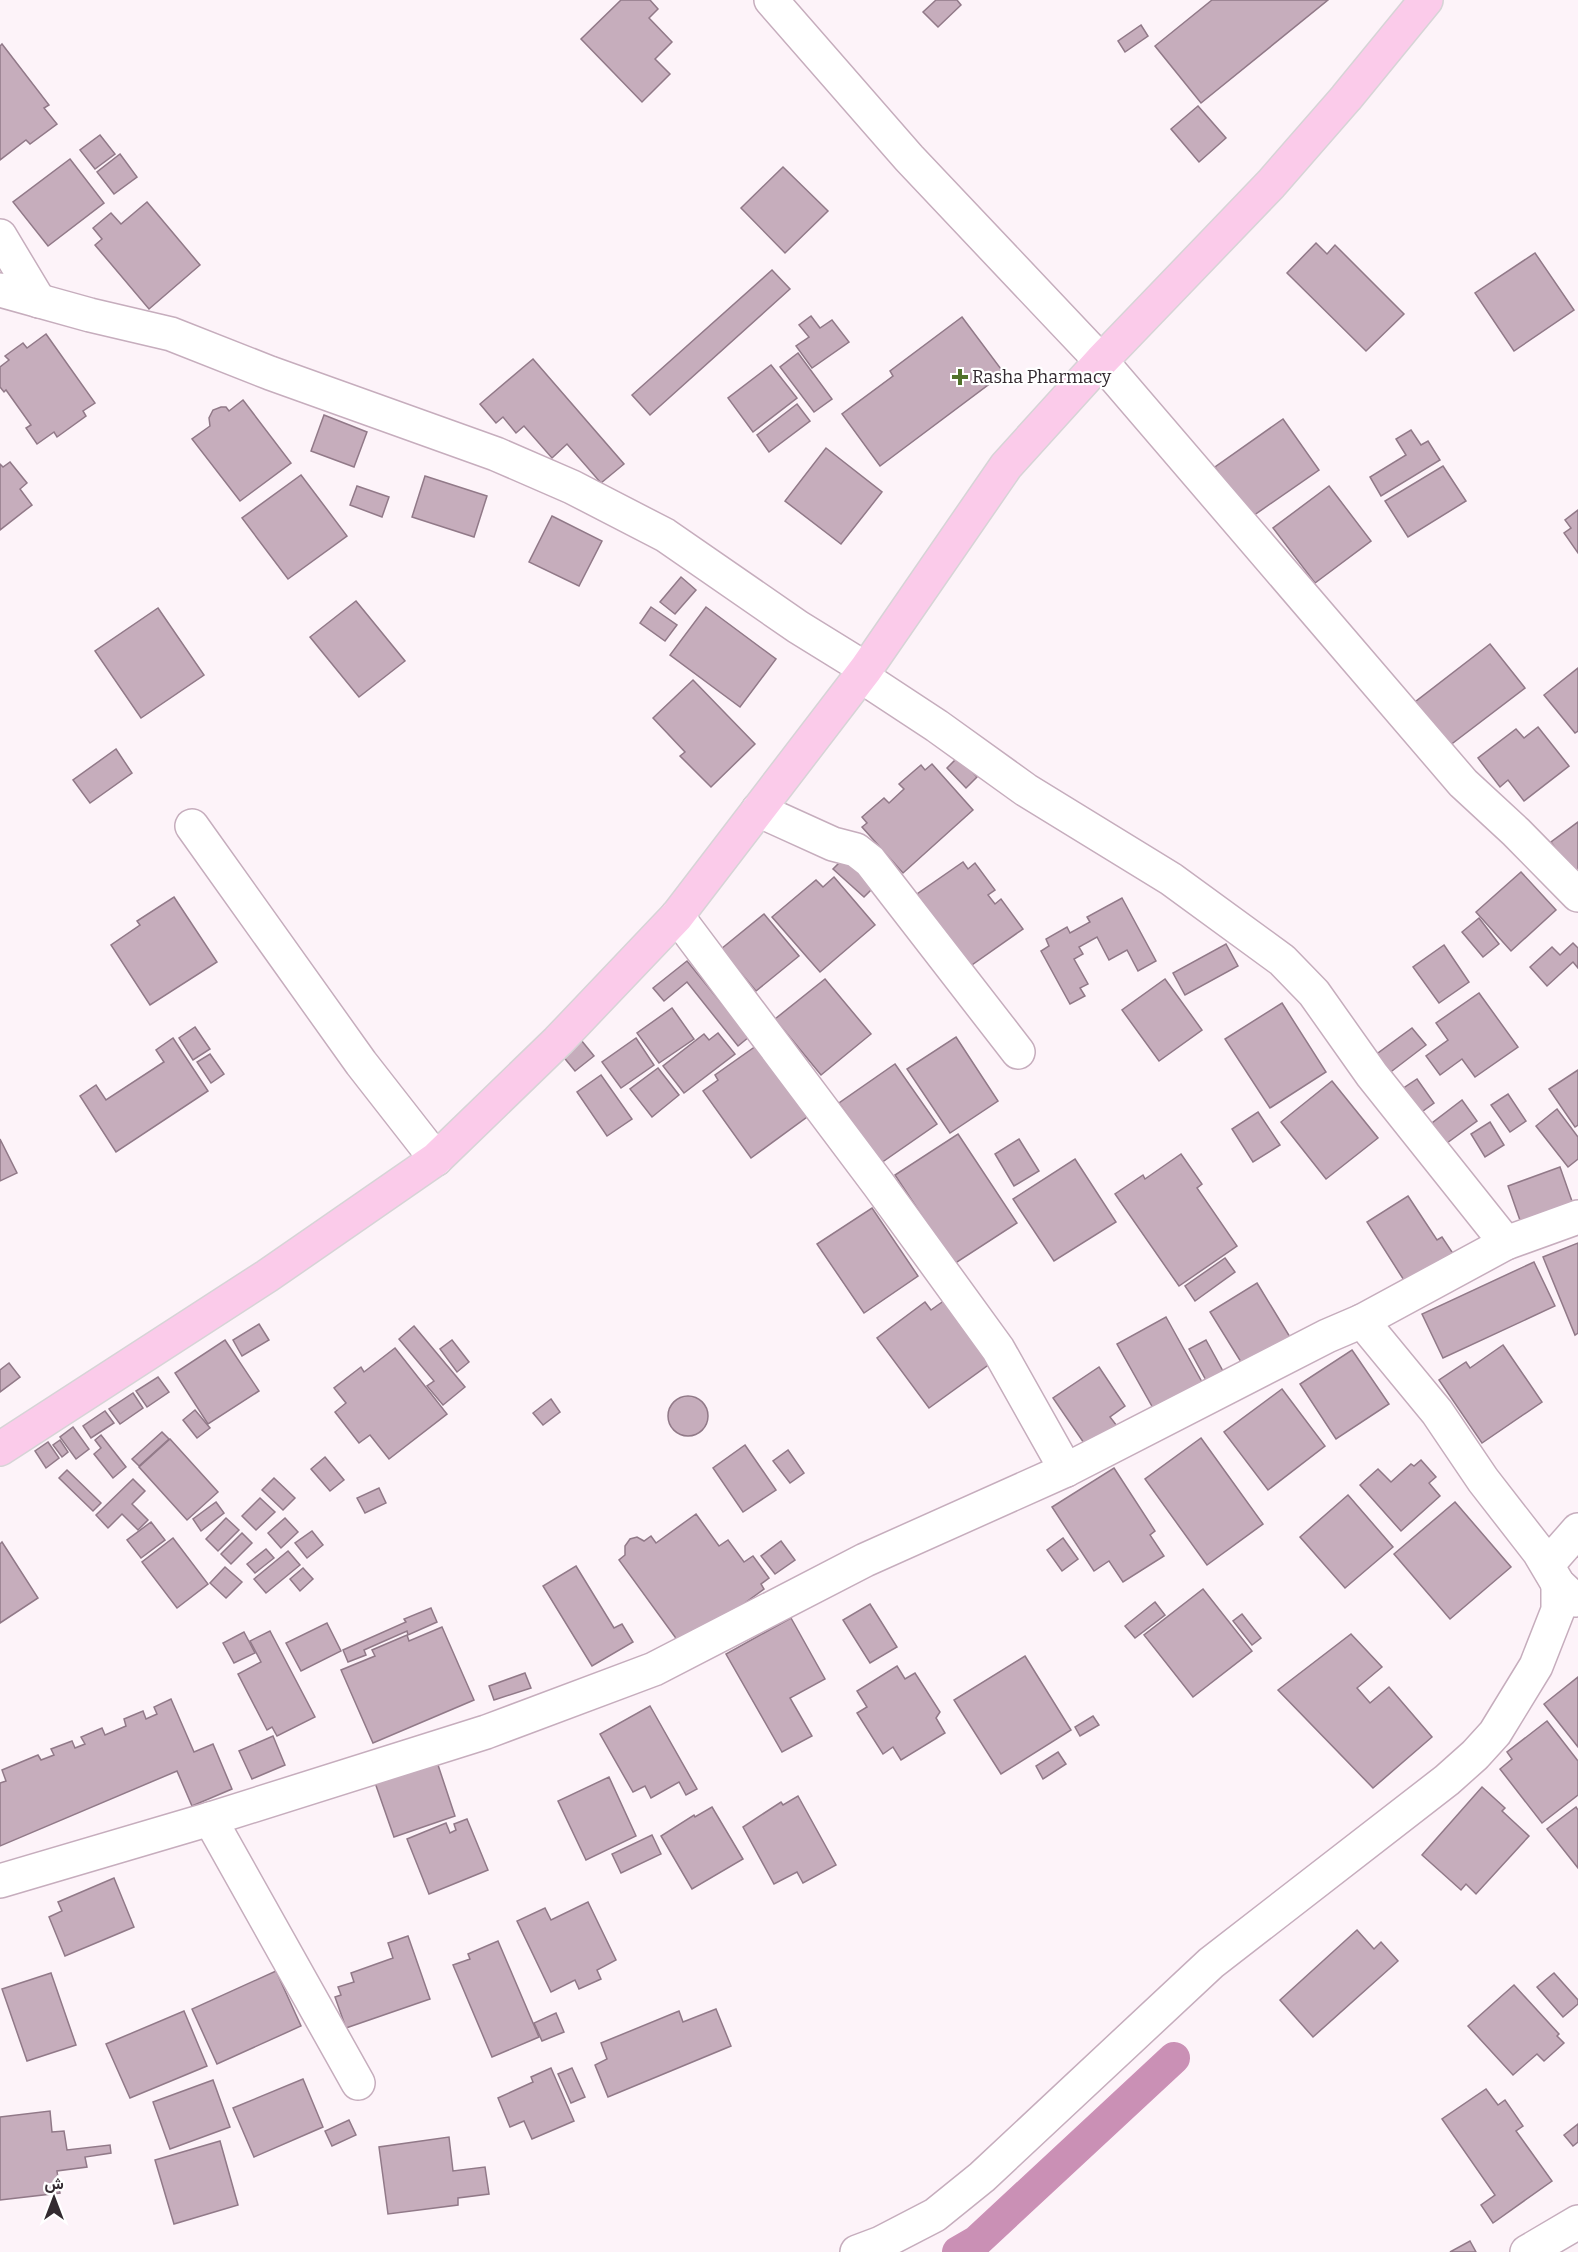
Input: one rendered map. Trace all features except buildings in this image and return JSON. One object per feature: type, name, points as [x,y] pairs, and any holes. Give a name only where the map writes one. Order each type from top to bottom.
[{"type":"main road","points":[[0,1449],[267,1276],[436,1159],[558,1041],[676,916],[864,672],[1006,466],[1101,361],[1270,184],[1346,98],[1426,0]]},
{"type":"street","points":[[771,0],[909,158],[1101,361],[1464,783],[1524,839],[1578,895]]},
{"type":"street","points":[[0,236],[39,301]]},
{"type":"street","points":[[0,290],[171,334],[270,373],[496,454],[573,487],[665,535],[864,672],[1026,790],[1171,879],[1282,960],[1314,993],[1372,1075],[1506,1243]]},
{"type":"street","points":[[758,810],[833,844],[856,850],[870,861],[1018,1052]]},
{"type":"street","points":[[192,826],[361,1063],[436,1159]]},
{"type":"street","points":[[676,916],[879,1185],[998,1349],[1066,1470]]},
{"type":"street","points":[[0,1881],[210,1819],[486,1732],[654,1669],[865,1560],[1066,1470],[1316,1341],[1362,1321],[1506,1243],[1578,1217]]},
{"type":"street","points":[[1362,1321],[1437,1412],[1483,1480],[1561,1584]]},
{"type":"street","points":[[857,2252],[881,2243],[934,2215],[966,2190],[1210,1964],[1447,1780],[1475,1755],[1495,1733],[1536,1666],[1558,1610],[1561,1584],[1578,1530]]},
{"type":"street","points":[[210,1819],[358,2083]]},
{"type":"street","points":[[1527,2252],[1578,2223]]},
{"type":"waterway","points":[[958,2252],[977,2241],[1174,2058]]},
{"type":"place","name":"Rasha Pharmacy","points":[[960,377]]}]
